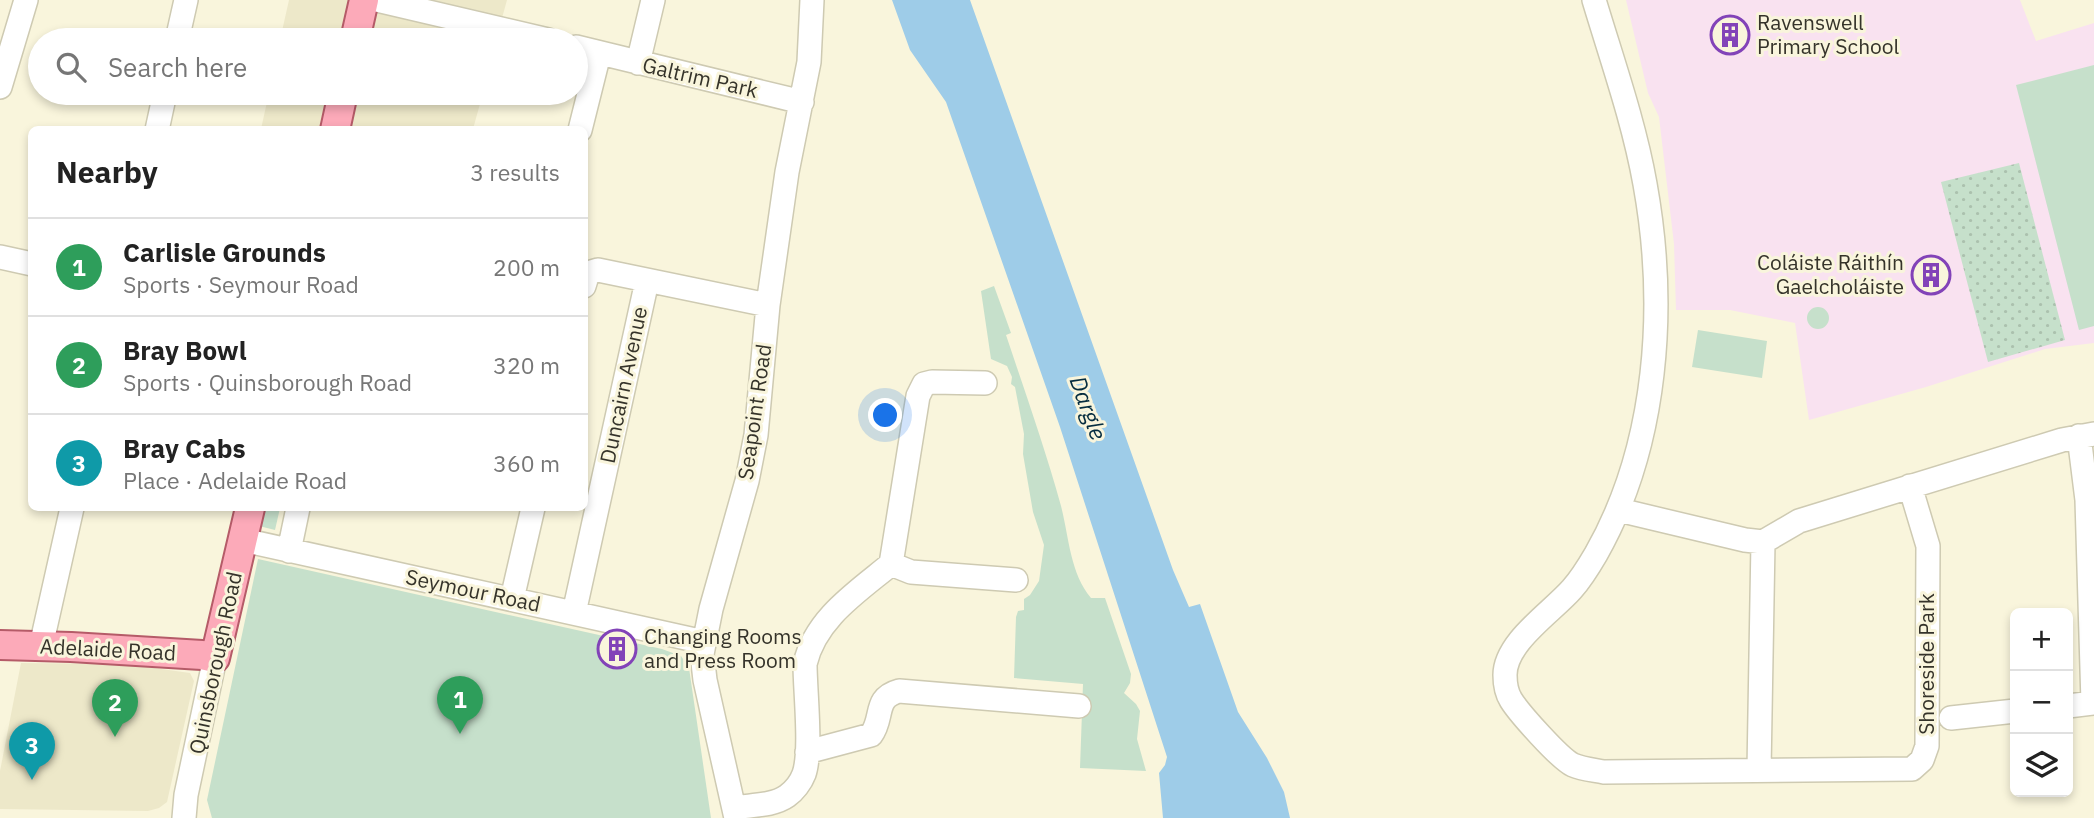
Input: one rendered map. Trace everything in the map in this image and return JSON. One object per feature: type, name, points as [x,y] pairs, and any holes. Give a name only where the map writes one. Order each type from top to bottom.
[{"type":"main road","points":[[358,28],[364,0]]},
{"type":"main road","points":[[336,126],[340,105]]},
{"type":"main road","name":"Quinsborough Road","points":[[215,658],[249,511]]},
{"type":"main road","name":"Adelaide Road","points":[[0,645],[215,658]]},
{"type":"street","points":[[0,87],[26,0]]},
{"type":"street","points":[[180,28],[186,0]]},
{"type":"street","points":[[377,0],[497,28]]},
{"type":"street","points":[[638,63],[653,0]]},
{"type":"street","name":"Seapoint Road","points":[[735,813],[705,680],[702,654],[747,481],[753,446],[768,305],[787,172],[802,102],[812,35],[812,0]]},
{"type":"street","points":[[1594,0],[1636,144],[1645,183],[1655,259],[1655,333],[1651,378],[1636,457],[1619,510],[1763,542],[1799,521],[2086,435],[2094,703],[2073,705]]},
{"type":"street","name":"Galtrim Park","points":[[588,51],[802,102]]},
{"type":"street","points":[[588,98],[599,54]]},
{"type":"street","points":[[158,126],[162,105]]},
{"type":"street","points":[[581,126],[586,105]]},
{"type":"street","points":[[0,257],[28,263]]},
{"type":"street","points":[[591,278],[647,281],[768,305]]},
{"type":"street","name":"Duncairn Avenue","points":[[574,613],[647,281]]},
{"type":"street","points":[[735,813],[786,797],[804,774],[807,752],[805,664],[813,638],[822,624],[891,564],[918,396],[924,384],[985,383]]},
{"type":"street","name":"Shoreside Park","points":[[1619,510],[1592,563],[1573,588],[1521,638],[1505,670],[1505,686],[1510,699],[1562,757],[1573,765],[1604,772],[1912,769],[1922,760],[1927,746],[1928,545],[1910,486]]},
{"type":"street","points":[[41,646],[71,511]]},
{"type":"street","points":[[289,551],[297,511]]},
{"type":"street","points":[[512,599],[532,511]]},
{"type":"street","name":"Seymour Road","points":[[243,540],[704,642]]},
{"type":"street","points":[[1759,771],[1763,542]]},
{"type":"street","points":[[891,564],[911,572],[1016,579]]},
{"type":"street","name":"Quinsborough Road","points":[[184,818],[186,795],[215,658]]},
{"type":"street","points":[[807,752],[872,735],[877,728],[883,701],[888,694],[898,691],[1079,706]]},
{"type":"street","name":"Shoreside Park","points":[[1951,718],[2010,712]]},
{"type":"shaded area","points":[[289,0],[349,0],[342,28],[283,28]]},
{"type":"shaded area","points":[[370,0],[507,0],[499,28],[364,28]]},
{"type":"shaded area","points":[[1626,0],[2020,0],[2036,41],[2094,23],[2094,343],[2045,349],[1926,387],[1809,420],[1795,323],[1730,310],[1676,310],[1674,244],[1659,117],[1648,93]]},
{"type":"shaded area","points":[[266,105],[324,105],[320,126],[262,126]]},
{"type":"shaded area","points":[[346,105],[480,105],[474,126],[342,126]]},
{"type":"shaded area","points":[[21,663],[126,664],[190,673],[194,681],[167,802],[148,811],[0,809],[0,771]]},
{"type":"green space","points":[[2094,65],[2094,326],[2079,330],[2016,85]]},
{"type":"green space","points":[[2019,163],[2065,340],[1988,362],[1941,182]]},
{"type":"green space","points":[[994,286],[1011,333],[1006,335],[1055,484],[1074,566],[1091,598],[1105,598],[1131,674],[1130,683],[1124,693],[1140,711],[1137,739],[1146,771],[1080,768],[1083,684],[1014,678],[1016,617],[1018,611],[1024,610],[1024,599],[1039,581],[1044,545],[1033,512],[1023,454],[1024,434],[1015,387],[1011,384],[1012,377],[1007,366],[991,359],[981,291]]},
{"type":"green space","points":[[1818,307],[1826,310],[1829,318],[1826,326],[1818,329],[1810,326],[1807,318],[1810,310]]},
{"type":"green space","points":[[1698,330],[1767,341],[1762,378],[1692,367]]},
{"type":"green space","points":[[263,511],[279,511],[275,530],[259,526]]},
{"type":"green space","points":[[258,559],[662,649],[681,656],[689,668],[711,818],[212,818],[207,800]]},
{"type":"water","name":"Dargle","points":[[892,0],[970,0],[1173,570],[1189,607],[1200,604],[1238,712],[1267,758],[1284,792],[1290,818],[1163,818],[1159,773],[1167,757],[1060,427],[946,102],[910,50]]},
{"type":"place","name":"Ravenswell Primary School","points":[[1730,35]]},
{"type":"place","name":"Coláiste Ráithín Gaelcholáiste","points":[[1931,275]]},
{"type":"place","name":"Changing Rooms and Press Room","points":[[617,649]]},
{"type":"place","name":"Carlisle Grounds","points":[[460,734]]},
{"type":"place","name":"Bray Bowl","points":[[115,737]]},
{"type":"place","name":"Bray Cabs","points":[[32,780]]}]
